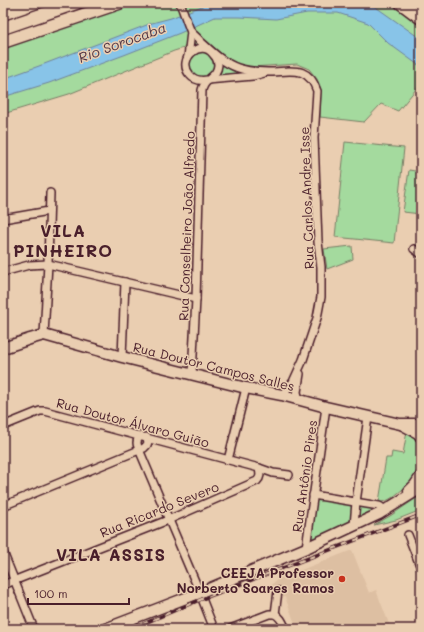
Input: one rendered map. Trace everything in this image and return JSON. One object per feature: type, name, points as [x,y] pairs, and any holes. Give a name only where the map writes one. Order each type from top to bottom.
[{"type":"highway","points":[[3,28],[76,3]]},
{"type":"highway","points":[[3,42],[119,3]]},
{"type":"highway","points":[[401,3],[421,18]]},
{"type":"main road","name":"Rua Doutor Campos Salles","points":[[3,348],[44,336],[122,357],[368,417],[400,424],[421,424]]},
{"type":"main road","points":[[400,424],[421,436]]},
{"type":"main road","points":[[392,506],[415,485],[421,476]]},
{"type":"main road","points":[[105,629],[199,593],[306,548],[379,514],[421,488]]},
{"type":"street","points":[[180,3],[191,32],[186,65],[187,70],[190,75],[199,80],[207,80],[214,75],[218,65],[215,55],[211,51],[206,49],[196,50],[191,52],[188,57]]},
{"type":"street","name":"Rua Carlos Andre Isse","points":[[191,32],[211,51],[238,68],[268,72],[299,71],[310,77],[317,91],[314,138],[318,242],[322,267],[321,297],[317,318],[303,360],[293,382],[282,395]]},
{"type":"street","name":"Rua Carlos Andre Isse","points":[[207,80],[253,76],[268,72]]},
{"type":"street","name":"Rua Conselheiro João Alfredo","points":[[192,374],[196,299],[202,90],[207,80]]},
{"type":"street","points":[[44,336],[50,193]]},
{"type":"street","points":[[3,220],[49,211]]},
{"type":"street","points":[[414,249],[421,254]]},
{"type":"street","points":[[3,272],[29,265],[48,264],[196,299]]},
{"type":"street","points":[[122,357],[125,282]]},
{"type":"street","name":"Rua Carlos Andre Isse","points":[[298,400],[298,383],[303,360]]},
{"type":"street","points":[[228,460],[246,388]]},
{"type":"street","name":"Rua Antônio Pires","points":[[306,548],[326,407]]},
{"type":"street","name":"Rua Doutor Álvaro Guião","points":[[3,426],[45,410],[228,460],[259,471],[289,475]]},
{"type":"street","points":[[354,526],[368,417]]},
{"type":"street","points":[[3,506],[144,448],[148,442],[144,437]]},
{"type":"street","points":[[139,450],[214,629]]},
{"type":"street","points":[[257,481],[260,477],[259,471]]},
{"type":"street","name":"Rua Ricardo Severo","points":[[3,585],[168,520],[257,481],[273,472]]},
{"type":"street","points":[[313,495],[379,506],[382,510],[379,514]]},
{"type":"street","points":[[408,535],[421,568]]},
{"type":"street","points":[[3,552],[34,629]]},
{"type":"street","points":[[275,614],[278,591]]},
{"type":"street","points":[[230,629],[269,614],[279,616],[286,629]]},
{"type":"shaded area","points":[[352,550],[369,593],[376,590],[391,629],[297,629],[285,597],[276,599],[272,584],[278,579]]},
{"type":"green space","points":[[83,3],[105,3],[3,38],[3,32]]},
{"type":"green space","points":[[132,3],[392,3],[421,24],[421,83],[398,111],[381,104],[364,122],[320,117],[321,90],[317,79],[309,69],[297,64],[251,67],[237,64],[230,61],[207,41],[174,51],[69,94],[3,114],[3,46],[39,36]]},
{"type":"green space","points":[[202,52],[211,56],[215,65],[211,74],[202,78],[193,74],[189,65],[193,56]]},
{"type":"green space","points":[[222,64],[236,72],[235,74],[220,75]]},
{"type":"green space","points":[[345,142],[404,148],[394,243],[335,237]]},
{"type":"green space","points":[[409,170],[421,172],[421,214],[403,212]]},
{"type":"green space","points":[[352,246],[353,259],[327,269],[324,249]]},
{"type":"green space","points":[[407,431],[416,439],[420,446],[420,458],[417,470],[412,480],[394,497],[379,502],[386,458],[391,458],[392,452],[403,454]]},
{"type":"green space","points":[[421,495],[421,510],[396,520],[374,525],[390,516]]},
{"type":"green space","points":[[316,499],[378,508],[378,510],[311,541]]},
{"type":"water","name":"Rio Sorocaba","points":[[210,3],[370,3],[421,39],[421,67],[388,43],[368,23],[338,13],[307,13],[276,19],[215,17],[180,33],[124,55],[49,83],[3,97],[3,79],[152,23],[171,18]]},
{"type":"railway","points":[[131,629],[202,599],[421,515]]},
{"type":"place","name":"CEEJA Professor Norberto Soares Ramos","points":[[342,579]]},
{"type":"district","name":"VILA PINHEIRO","points":[[63,240]]},
{"type":"district","name":"VILA ASSIS","points":[[111,554]]}]
